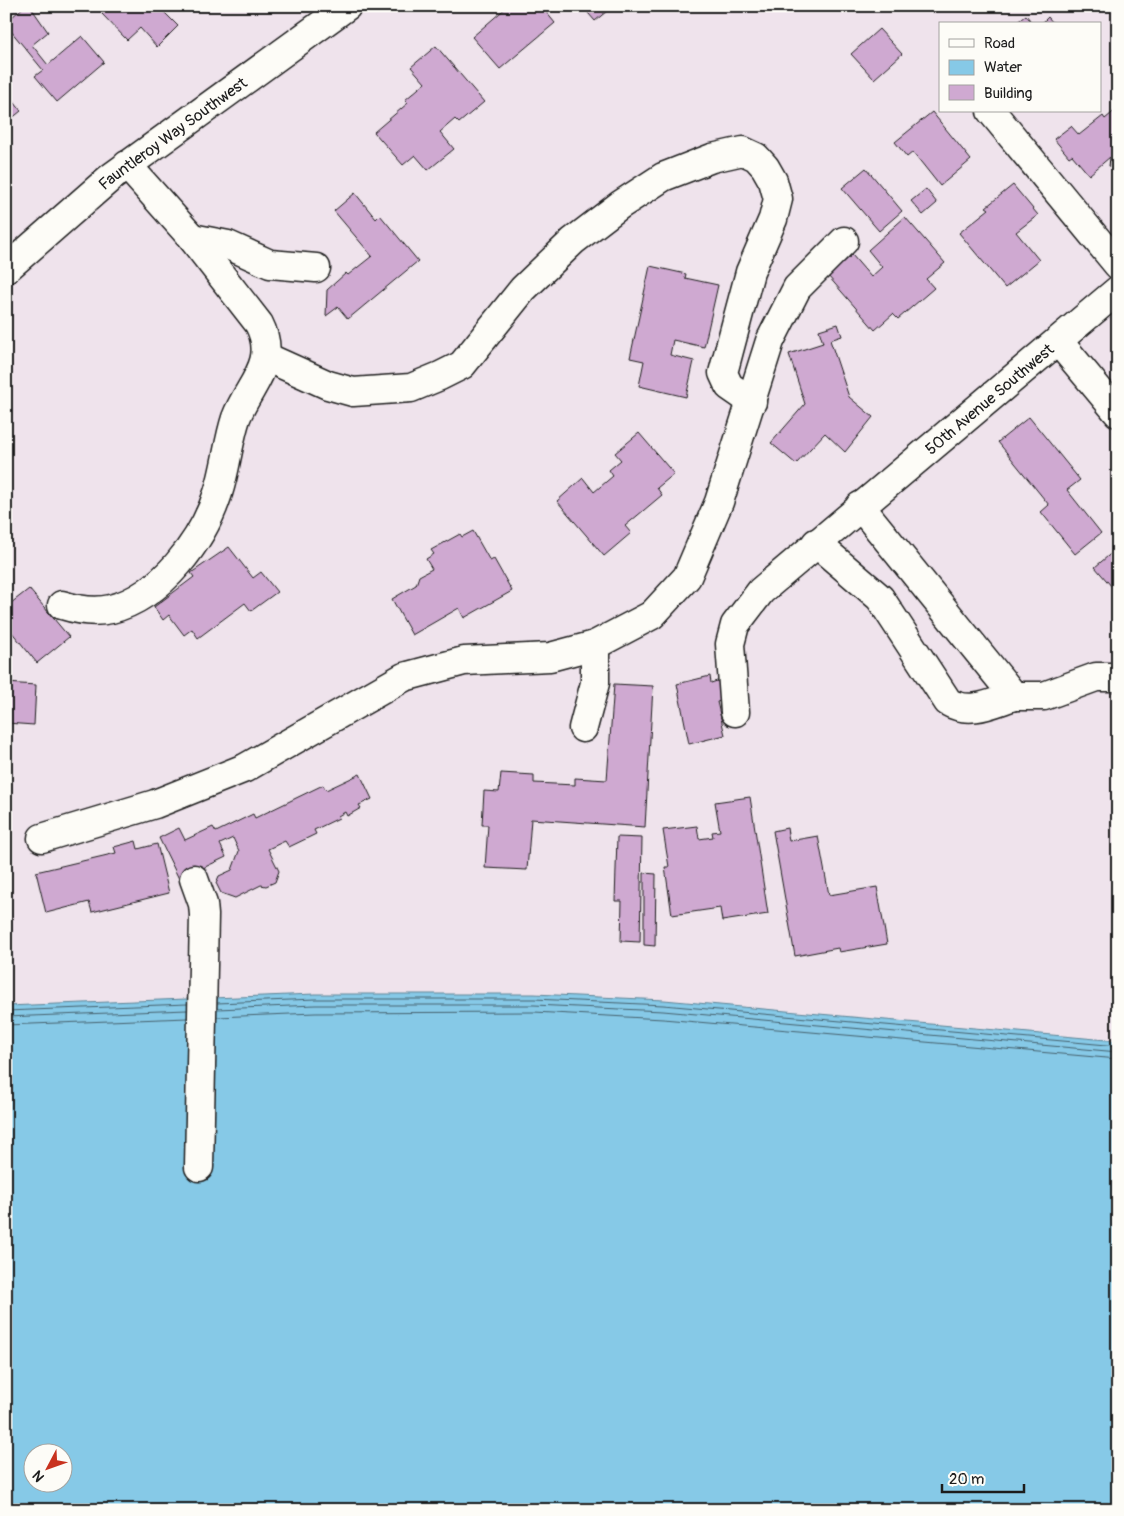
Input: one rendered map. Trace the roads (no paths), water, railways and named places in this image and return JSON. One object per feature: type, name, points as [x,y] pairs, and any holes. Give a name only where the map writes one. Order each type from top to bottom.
[{"type":"street","name":"Fauntleroy Way Southwest","points":[[6,269],[127,165],[347,6]]},
{"type":"street","points":[[993,112],[1118,266]]},
{"type":"street","points":[[266,358],[328,385],[353,392],[411,388],[440,376],[462,364],[523,289],[573,241],[620,205],[663,177],[712,158],[743,151],[756,157],[765,167],[773,181],[778,199],[773,220],[750,272],[723,373],[729,386],[752,402]]},
{"type":"street","points":[[62,605],[82,611],[110,609],[130,602],[160,580],[185,555],[199,537],[218,495],[236,418],[266,358],[267,339],[259,324],[192,238],[127,165]]},
{"type":"street","points":[[192,238],[228,245],[270,264],[316,268]]},
{"type":"street","points":[[42,838],[155,804],[245,768],[404,677],[464,661],[550,657],[595,645],[652,615],[687,577],[719,502],[770,341],[797,288],[844,241]]},
{"type":"street","name":"50th Avenue Southwest","points":[[735,712],[730,644],[735,625],[761,591],[1118,290]]},
{"type":"street","points":[[1058,341],[1118,413]]},
{"type":"street","points":[[860,506],[1014,696]]},
{"type":"street","points":[[816,543],[880,598],[948,702],[957,708],[971,710],[1014,696],[1044,696],[1096,678],[1118,677]]},
{"type":"street","points":[[583,728],[594,683],[595,645]]},
{"type":"street","points":[[194,879],[203,904],[204,915],[200,1167]]},
{"type":"water","points":[[315,994],[534,994],[664,1000],[1118,1041],[1118,1510],[6,1510],[6,1006]]}]
